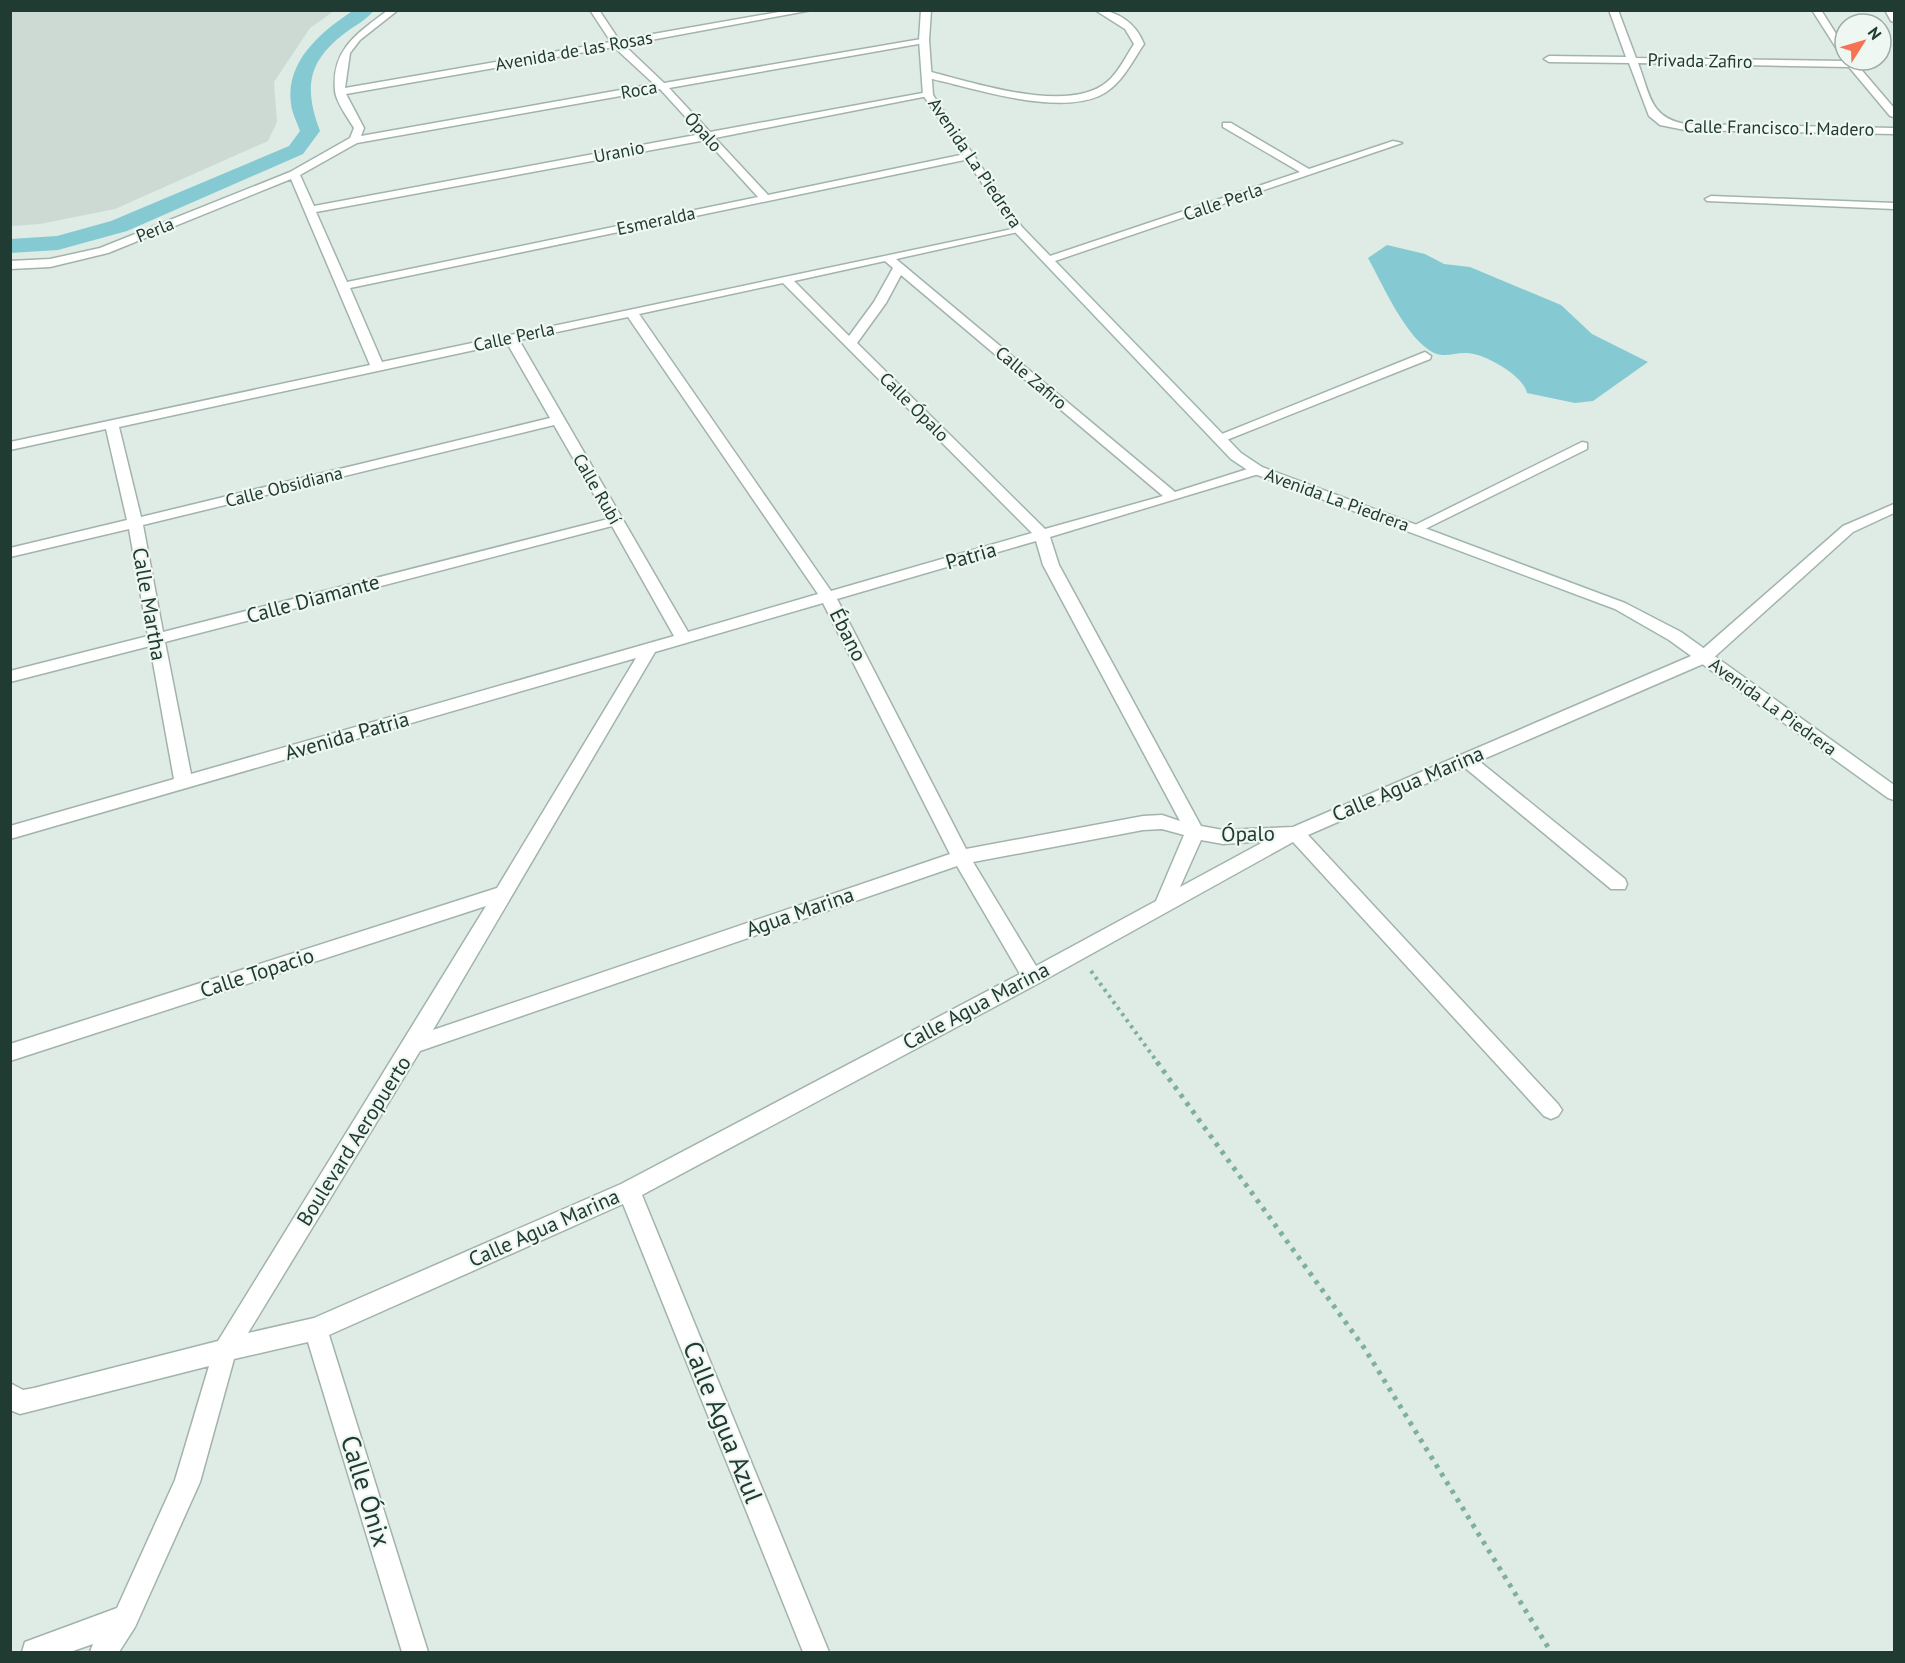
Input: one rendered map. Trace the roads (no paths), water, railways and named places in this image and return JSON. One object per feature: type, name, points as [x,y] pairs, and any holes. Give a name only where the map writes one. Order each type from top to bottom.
[{"type":"street","points":[[354,140],[359,128],[340,92],[345,53],[357,38],[394,10]]},
{"type":"street","name":"Ópalo","points":[[594,10],[617,44],[662,86],[705,136],[766,199]]},
{"type":"street","name":"Avenida de las Rosas","points":[[340,92],[808,10]]},
{"type":"street","name":"Avenida La Piedrera","points":[[926,10],[924,40],[928,95],[1018,229],[1219,438],[1257,470],[1620,606],[1675,636],[1894,794]]},
{"type":"street","points":[[927,74],[970,87],[1040,99],[1088,95],[1109,86],[1139,44],[1136,33],[1117,18],[1099,10]]},
{"type":"street","points":[[1613,10],[1631,60]]},
{"type":"street","points":[[1816,10],[1833,37]]},
{"type":"street","points":[[1889,10],[1894,19]]},
{"type":"street","name":"Roca","points":[[294,174],[354,140],[924,40]]},
{"type":"street","name":"Privada Zafiro","points":[[1549,59],[1833,60]]},
{"type":"street","name":"Calle Francisco I. Madero","points":[[1631,60],[1653,114],[1664,123],[1685,127],[1894,131]]},
{"type":"street","points":[[1858,72],[1894,114]]},
{"type":"street","name":"Uranio","points":[[310,210],[928,95]]},
{"type":"street","points":[[1227,125],[1309,173]]},
{"type":"street","name":"Calle Perla","points":[[1048,260],[1397,143]]},
{"type":"street","name":"Esmeralda","points":[[343,286],[970,156]]},
{"type":"street","points":[[294,174],[378,367]]},
{"type":"street","name":"Perla","points":[[10,265],[50,263],[104,251],[294,174]]},
{"type":"street","points":[[1711,199],[1894,206]]},
{"type":"street","name":"Calle Perla","points":[[10,446],[785,279],[894,263],[1018,229]]},
{"type":"street","points":[[850,344],[880,303],[894,263]]},
{"type":"street","name":"Calle Zafiro","points":[[894,263],[1173,497]]},
{"type":"street","name":"Calle Ópalo","points":[[785,279],[1042,535]]},
{"type":"street","name":"Ébano","points":[[631,312],[828,597],[961,857],[1032,977]]},
{"type":"street","name":"Calle Rubí","points":[[511,338],[684,639]]},
{"type":"street","points":[[1219,438],[1425,356]]},
{"type":"street","name":"Calle Obsidiana","points":[[10,553],[558,420]]},
{"type":"street","name":"Calle Martha","points":[[112,424],[135,523],[155,640],[184,784]]},
{"type":"street","points":[[1414,529],[1582,446]]},
{"type":"street","name":"Patria","points":[[684,639],[1173,497],[1257,470]]},
{"type":"street","name":"Calle Agua Marina","points":[[10,1395],[20,1402],[34,1400],[225,1350],[316,1329],[629,1191],[1032,977],[1295,832],[1704,657],[1848,529],[1894,508]]},
{"type":"street","name":"Calle Diamante","points":[[10,677],[616,521]]},
{"type":"street","name":"Ópalo","points":[[1042,535],[1051,565],[1195,832],[1222,837],[1295,832],[1551,1110]]},
{"type":"street","name":"Avenida Patria","points":[[10,833],[684,639]]},
{"type":"street","name":"Boulevard Aeropuerto","points":[[103,1653],[126,1618],[187,1482],[225,1350],[413,1045],[649,649]]},
{"type":"street","points":[[1466,759],[1618,884]]},
{"type":"street","name":"Agua Marina","points":[[413,1045],[961,857],[1143,823],[1162,822],[1195,832]]},
{"type":"street","points":[[1164,903],[1195,832]]},
{"type":"street","name":"Calle Topacio","points":[[10,1053],[504,893]]},
{"type":"street","name":"Calle Agua Azul","points":[[629,1191],[816,1653]]},
{"type":"street","name":"Calle Ónix","points":[[316,1329],[415,1653]]},
{"type":"street","points":[[35,1653],[126,1618]]},
{"type":"water","points":[[1387,245],[1425,254],[1444,264],[1470,267],[1561,305],[1592,334],[1648,362],[1593,401],[1575,403],[1527,393],[1524,386],[1511,373],[1484,357],[1468,353],[1439,355],[1434,353],[1420,342],[1402,320],[1368,258]]},
{"type":"waterway","points":[[10,246],[58,243],[119,226],[296,150],[310,131],[300,100],[305,69],[311,57],[329,36],[366,10]]}]
